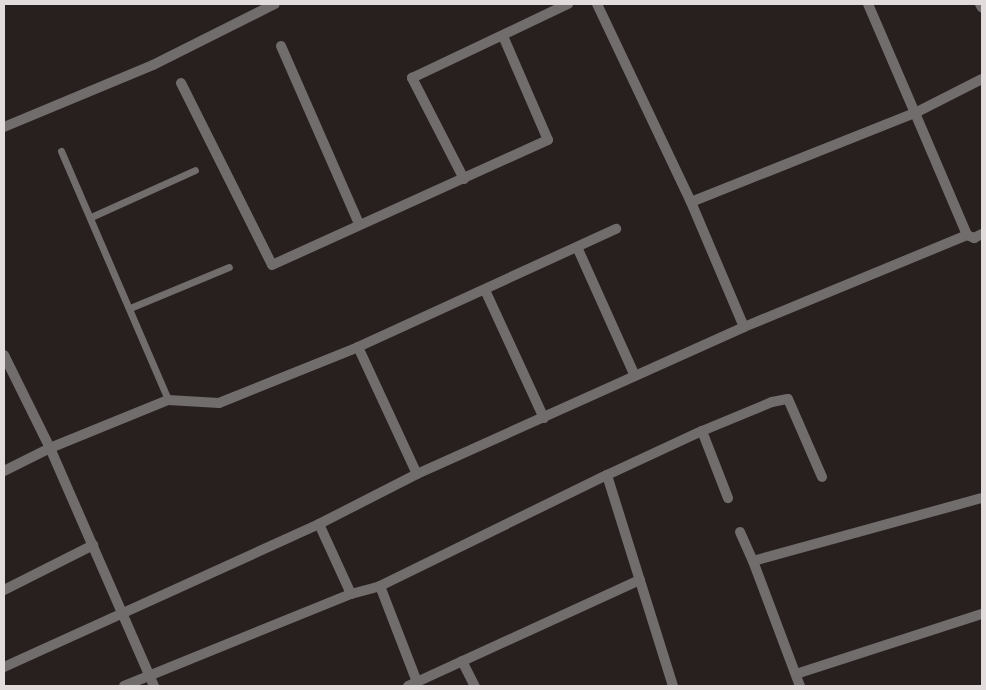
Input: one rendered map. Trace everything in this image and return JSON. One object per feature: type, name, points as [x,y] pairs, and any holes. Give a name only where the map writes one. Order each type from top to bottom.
[{"type":"street","points":[[4,128],[153,65],[276,4]]},
{"type":"street","points":[[464,179],[412,78],[568,4]]},
{"type":"street","points":[[597,4],[691,202],[744,327]]},
{"type":"street","points":[[868,4],[967,235],[974,238],[982,234]]},
{"type":"street","points":[[980,4],[982,8]]},
{"type":"street","points":[[181,83],[272,265],[548,140],[502,36]]},
{"type":"street","points":[[281,46],[359,224]]},
{"type":"street","points":[[691,202],[915,113],[982,79]]},
{"type":"street","points":[[4,472],[50,448],[168,400],[219,403],[358,346],[486,290],[616,229]]},
{"type":"street","points":[[4,668],[319,524],[417,474],[744,327],[967,235]]},
{"type":"street","points":[[577,247],[635,376]]},
{"type":"street","points":[[486,290],[544,418]]},
{"type":"street","points":[[358,346],[417,474]]},
{"type":"street","points":[[4,355],[50,448],[94,545],[122,615],[154,686]]},
{"type":"street","points":[[124,686],[351,594],[380,586],[608,475],[702,431],[772,402],[788,399],[822,476]]},
{"type":"street","points":[[702,431],[728,498]]},
{"type":"street","points":[[608,475],[673,686]]},
{"type":"street","points":[[753,561],[982,498]]},
{"type":"street","points":[[319,524],[351,594]]},
{"type":"street","points":[[740,532],[753,561],[800,686]]},
{"type":"street","points":[[4,590],[94,545]]},
{"type":"street","points":[[380,586],[413,684],[640,580]]},
{"type":"street","points":[[796,674],[982,614]]},
{"type":"street","points":[[462,661],[475,686]]},
{"type":"lane","points":[[61,151],[91,217],[168,400]]},
{"type":"lane","points":[[91,217],[195,170]]},
{"type":"lane","points":[[130,308],[229,267]]}]
